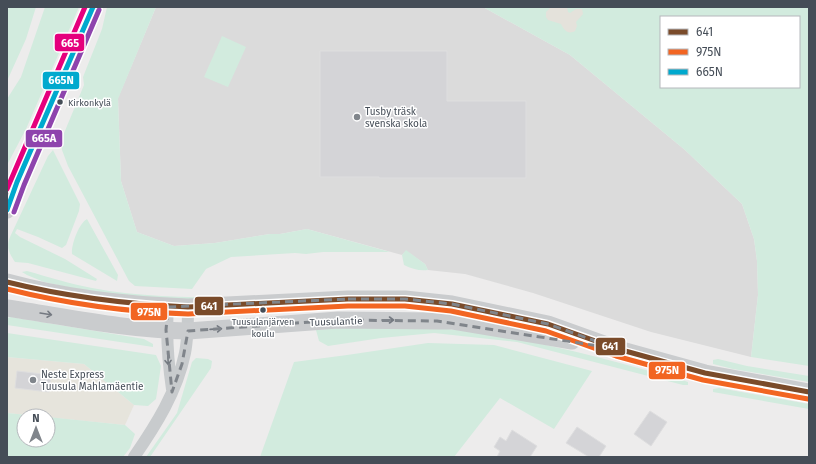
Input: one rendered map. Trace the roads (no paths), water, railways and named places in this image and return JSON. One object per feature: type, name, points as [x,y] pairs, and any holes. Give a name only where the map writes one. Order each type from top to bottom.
[{"type":"main road","points":[[7,210],[17,182],[93,7]]},
{"type":"main road","points":[[7,199],[17,182]]},
{"type":"main road","name":"Tuusulantie","points":[[7,282],[62,295],[120,303],[188,307],[348,299],[405,299],[452,304],[548,324],[618,349],[705,373],[809,392]]},
{"type":"main road","name":"Tuusulantie","points":[[7,308],[114,324],[188,331],[338,320],[453,322],[618,349]]},
{"type":"street","points":[[168,306],[166,330],[172,392]]},
{"type":"street","points":[[134,457],[156,424],[172,392],[182,364],[188,331],[188,307]]},
{"type":"place","name":"Kirkonkylä","points":[[60,102]]},
{"type":"place","name":"Tusby träsk svenska skola","points":[[357,117]]},
{"type":"place","name":"Tuusulanjärven koulu","points":[[263,310]]},
{"type":"place","name":"Neste Express Tuusula Mahlamäentie","points":[[33,380]]}]
